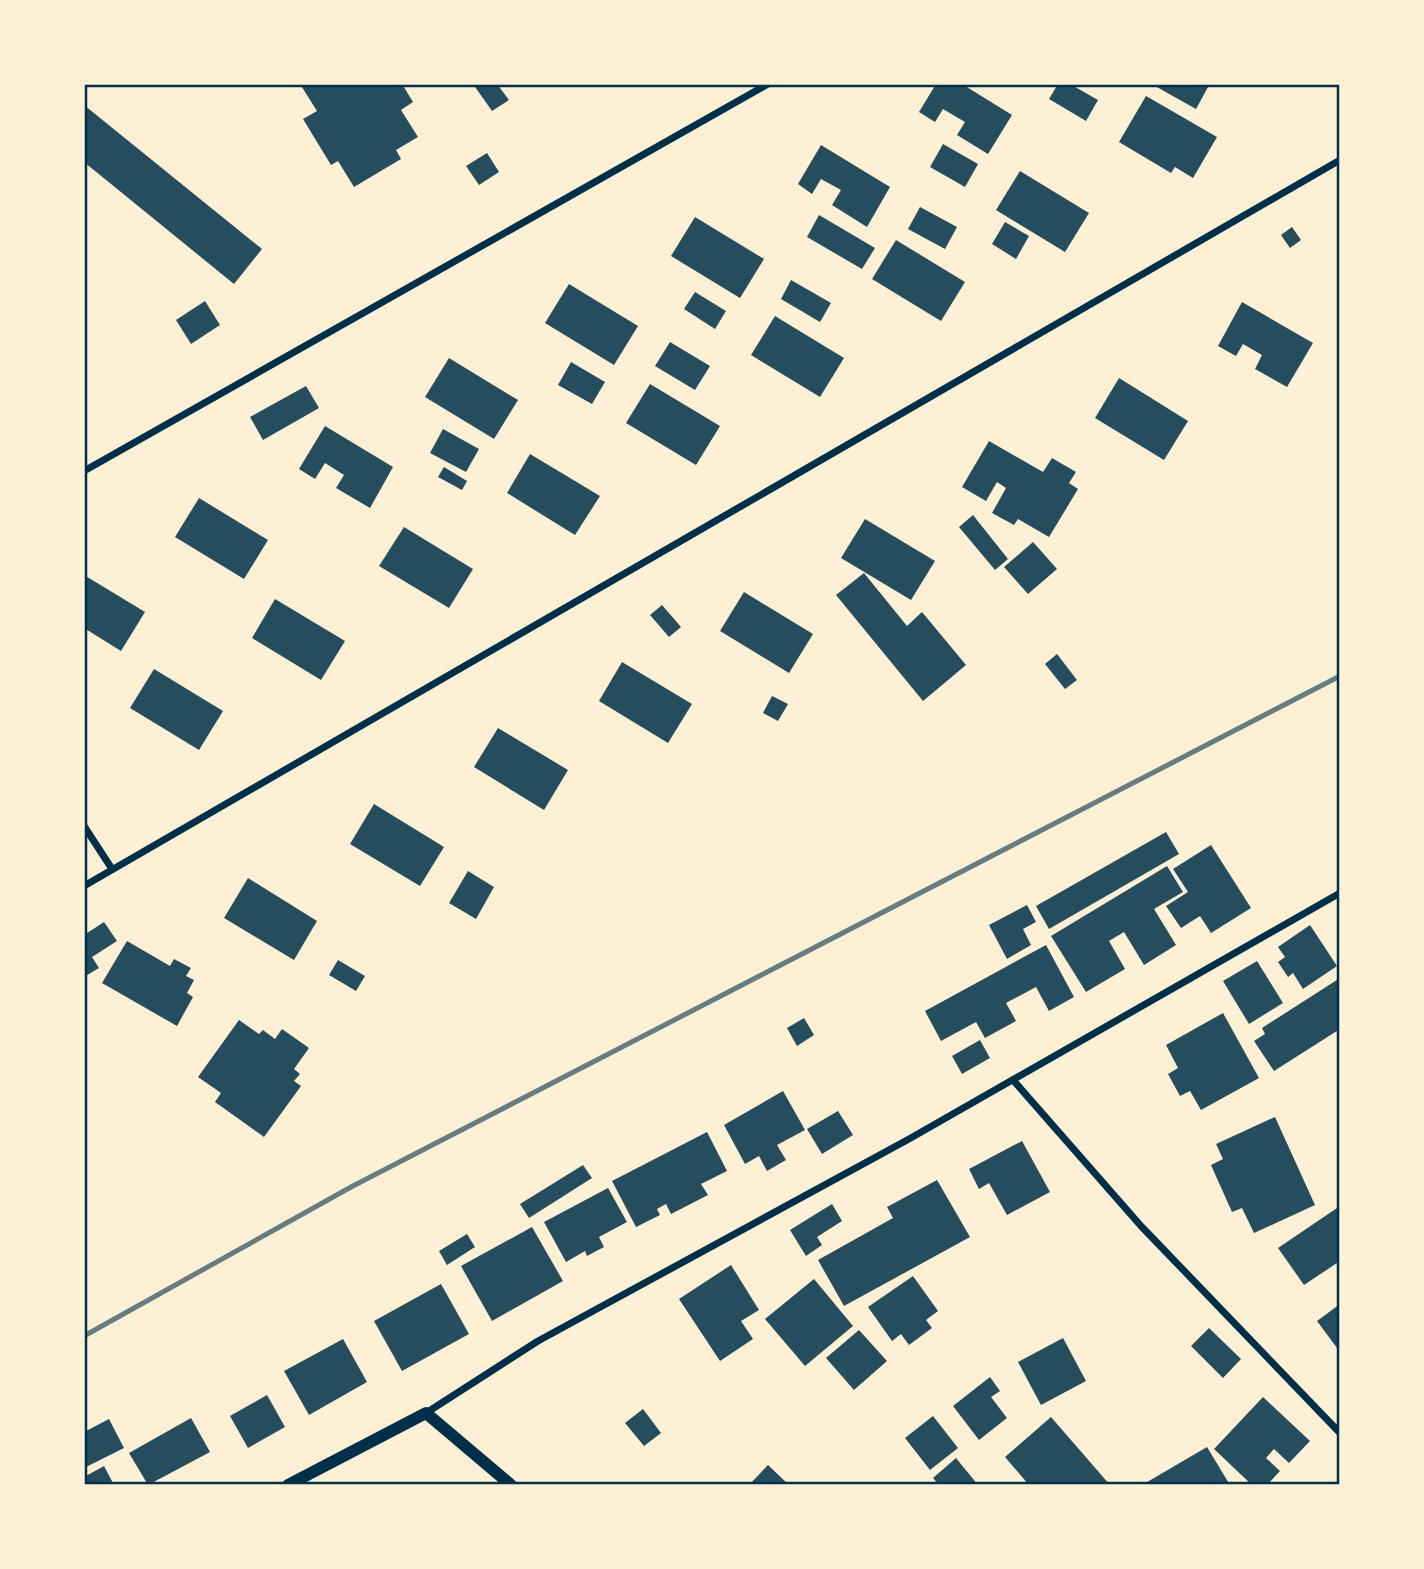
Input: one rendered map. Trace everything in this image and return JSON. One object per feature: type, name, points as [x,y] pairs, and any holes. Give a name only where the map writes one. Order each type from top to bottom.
[{"type":"street","points":[[84,471],[768,84]]},
{"type":"street","points":[[84,886],[1340,160]]},
{"type":"street","points":[[84,826],[112,869]]},
{"type":"street","points":[[288,1485],[426,1413],[538,1341],[1013,1080],[1340,893]]},
{"type":"street","points":[[1013,1080],[1141,1226],[1340,1433]]},
{"type":"street","points":[[426,1413],[511,1485]]},
{"type":"building","points":[[300,84],[402,84],[413,102],[401,110],[418,137],[396,150],[401,159],[354,187],[338,161],[331,165],[303,119],[317,111]]},
{"type":"building","points":[[473,84],[497,84],[509,100],[492,111]]},
{"type":"building","points":[[936,84],[962,84],[1012,115],[988,154],[957,135],[965,122],[943,109],[935,122],[919,112]]},
{"type":"building","points":[[1058,84],[1070,84],[1098,100],[1086,121],[1049,99]]},
{"type":"building","points":[[1203,84],[1208,87],[1196,109],[1155,86]]},
{"type":"building","points":[[1146,96],[1217,137],[1193,178],[1175,167],[1171,173],[1119,142]]},
{"type":"building","points":[[84,105],[262,249],[234,284],[84,162]]},
{"type":"building","points":[[943,144],[978,164],[965,187],[930,167]]},
{"type":"building","points":[[821,145],[890,187],[867,227],[832,205],[841,190],[821,179],[812,194],[798,184]]},
{"type":"building","points":[[487,153],[499,172],[479,185],[466,166]]},
{"type":"building","points":[[1020,171],[1089,213],[1065,252],[996,210]]},
{"type":"building","points":[[920,207],[957,227],[945,249],[908,229]]},
{"type":"building","points":[[819,215],[875,248],[862,269],[807,237]]},
{"type":"building","points":[[695,217],[764,259],[740,298],[671,256]]},
{"type":"building","points":[[1005,222],[1029,236],[1016,259],[992,244]]},
{"type":"building","points":[[1292,227],[1301,240],[1290,248],[1281,235]]},
{"type":"building","points":[[896,240],[965,282],[941,321],[872,279]]},
{"type":"building","points":[[791,280],[831,303],[820,322],[781,299]]},
{"type":"building","points":[[569,284],[638,326],[614,365],[545,323]]},
{"type":"building","points":[[695,292],[726,311],[715,329],[684,309]]},
{"type":"building","points":[[205,301],[220,325],[191,344],[176,320]]},
{"type":"building","points":[[1242,302],[1313,343],[1287,387],[1255,369],[1262,355],[1243,344],[1236,356],[1218,346]]},
{"type":"building","points":[[775,316],[844,358],[820,397],[751,355]]},
{"type":"building","points":[[670,342],[710,366],[695,390],[655,366]]},
{"type":"building","points":[[449,358],[518,400],[494,439],[425,397]]},
{"type":"building","points":[[571,362],[605,382],[592,404],[558,385]]},
{"type":"building","points":[[1119,378],[1188,421],[1164,460],[1095,418]]},
{"type":"building","points":[[650,384],[720,426],[696,465],[626,423]]},
{"type":"building","points":[[306,386],[319,408],[263,440],[250,417]]},
{"type":"building","points":[[325,426],[393,467],[370,508],[336,488],[344,475],[325,463],[315,479],[299,469]]},
{"type":"building","points":[[443,429],[479,449],[466,472],[430,453]]},
{"type":"building","points":[[989,441],[1043,472],[1052,458],[1076,472],[1069,483],[1078,489],[1049,537],[1018,519],[1014,525],[992,513],[1006,488],[997,482],[986,501],[962,487]]},
{"type":"building","points":[[530,454],[600,496],[575,535],[507,493]]},
{"type":"building","points":[[444,467],[467,481],[462,490],[438,477]]},
{"type":"building","points":[[199,498],[268,540],[244,579],[175,537]]},
{"type":"building","points":[[973,515],[1008,559],[995,570],[959,527]]},
{"type":"building","points":[[865,519],[935,561],[911,600],[841,558]]},
{"type":"building","points":[[404,527],[473,569],[449,608],[379,566]]},
{"type":"building","points":[[1033,542],[1057,569],[1028,594],[1004,567]]},
{"type":"building","points":[[864,573],[907,626],[922,612],[966,665],[923,701],[836,595]]},
{"type":"building","points":[[84,575],[145,612],[121,651],[84,628]]},
{"type":"building","points":[[744,592],[813,634],[789,673],[720,631]]},
{"type":"building","points":[[275,599],[345,641],[321,680],[252,638]]},
{"type":"building","points":[[662,605],[681,627],[669,637],[650,615]]},
{"type":"building","points":[[1057,654],[1077,680],[1065,689],[1045,664]]},
{"type":"building","points":[[622,662],[692,704],[668,743],[599,701]]},
{"type":"building","points":[[154,669],[223,711],[199,750],[130,708]]},
{"type":"building","points":[[772,696],[788,704],[778,721],[763,713]]},
{"type":"building","points":[[498,728],[568,770],[544,810],[474,767]]},
{"type":"building","points":[[374,804],[444,847],[420,886],[350,844]]},
{"type":"building","points":[[1166,832],[1179,854],[1049,929],[1036,906]]},
{"type":"building","points":[[1211,845],[1251,908],[1211,933],[1200,916],[1181,928],[1166,906],[1188,892],[1173,869]]},
{"type":"building","points":[[1167,866],[1183,892],[1154,909],[1176,945],[1144,965],[1124,932],[1109,941],[1125,969],[1086,992],[1051,936]]},
{"type":"building","points":[[468,871],[494,887],[476,919],[449,903]]},
{"type":"building","points":[[248,878],[317,921],[294,960],[224,918]]},
{"type":"building","points":[[1027,905],[1036,922],[1023,929],[1031,945],[1007,959],[989,925]]},
{"type":"building","points":[[104,922],[117,941],[92,957],[99,968],[84,977],[84,935]]},
{"type":"building","points":[[1310,925],[1337,966],[1303,989],[1293,973],[1288,977],[1278,962],[1285,957],[1278,947]]},
{"type":"building","points":[[127,941],[170,966],[174,959],[191,968],[186,976],[194,980],[187,993],[193,997],[177,1026],[102,983]]},
{"type":"building","points":[[1046,945],[1074,997],[1049,1011],[1036,987],[1006,1003],[1016,1021],[985,1038],[976,1022],[941,1041],[925,1011]]},
{"type":"building","points":[[338,960],[365,976],[356,991],[329,975]]},
{"type":"building","points":[[1257,961],[1283,1003],[1249,1024],[1223,981]]},
{"type":"building","points":[[1340,978],[1340,1029],[1274,1071],[1254,1041],[1265,1034],[1262,1028]]},
{"type":"building","points":[[1223,1013],[1259,1078],[1201,1110],[1190,1091],[1180,1096],[1168,1074],[1178,1068],[1166,1045]]},
{"type":"building","points":[[804,1018],[814,1035],[797,1046],[787,1028]]},
{"type":"building","points":[[239,1020],[259,1034],[263,1030],[275,1039],[282,1029],[309,1048],[294,1069],[300,1074],[294,1081],[301,1086],[264,1137],[215,1102],[221,1093],[198,1077]]},
{"type":"building","points":[[980,1040],[990,1058],[962,1074],[952,1056]]},
{"type":"building","points":[[783,1091],[805,1130],[777,1145],[786,1160],[767,1171],[759,1156],[745,1164],[724,1125]]},
{"type":"building","points":[[838,1111],[853,1135],[822,1154],[807,1129]]},
{"type":"building","points":[[1275,1117],[1315,1205],[1254,1233],[1242,1208],[1232,1212],[1211,1165],[1223,1159],[1216,1144]]},
{"type":"building","points":[[707,1132],[727,1171],[701,1184],[708,1195],[671,1214],[666,1204],[657,1209],[660,1215],[636,1227],[612,1181]]},
{"type":"building","points":[[1022,1141],[1050,1192],[1007,1215],[989,1183],[979,1189],[969,1169]]},
{"type":"building","points":[[583,1165],[592,1178],[529,1218],[520,1204]]},
{"type":"building","points":[[937,1180],[970,1237],[844,1306],[818,1260],[893,1218],[887,1207]]},
{"type":"building","points":[[608,1188],[627,1222],[599,1237],[604,1247],[587,1256],[585,1251],[566,1262],[544,1222]]},
{"type":"building","points":[[832,1204],[842,1221],[817,1237],[822,1245],[806,1256],[790,1230]]},
{"type":"building","points":[[1340,1206],[1340,1261],[1304,1285],[1278,1248]]},
{"type":"building","points":[[532,1227],[563,1281],[492,1321],[461,1266]]},
{"type":"building","points":[[467,1234],[475,1247],[447,1265],[439,1251]]},
{"type":"building","points":[[731,1265],[759,1310],[741,1321],[753,1339],[720,1361],[679,1299]]},
{"type":"building","points":[[913,1276],[938,1311],[926,1320],[932,1328],[909,1345],[901,1334],[892,1341],[868,1307]]},
{"type":"building","points":[[814,1279],[853,1326],[805,1366],[765,1319]]},
{"type":"building","points":[[441,1284],[469,1334],[402,1371],[374,1321]]},
{"type":"building","points":[[1340,1304],[1340,1352],[1317,1321]]},
{"type":"building","points":[[1209,1328],[1241,1359],[1223,1378],[1191,1346]]},
{"type":"building","points":[[859,1330],[887,1361],[854,1390],[826,1358]]},
{"type":"building","points":[[1063,1338],[1086,1381],[1041,1405],[1018,1362]]},
{"type":"building","points":[[343,1339],[367,1382],[309,1415],[284,1371]]},
{"type":"building","points":[[990,1377],[1000,1391],[991,1397],[1007,1418],[979,1440],[953,1406]]},
{"type":"building","points":[[267,1395],[285,1427],[248,1448],[230,1416]]},
{"type":"building","points":[[1263,1397],[1310,1441],[1289,1463],[1274,1449],[1266,1458],[1280,1471],[1267,1485],[1252,1485],[1214,1449]]},
{"type":"building","points":[[643,1409],[661,1433],[644,1446],[625,1423]]},
{"type":"building","points":[[933,1416],[958,1448],[930,1470],[905,1438]]},
{"type":"building","points":[[1051,1417],[1110,1485],[1029,1485],[1005,1457]]},
{"type":"building","points":[[191,1418],[210,1452],[148,1485],[129,1453]]},
{"type":"building","points":[[109,1419],[124,1448],[84,1468],[84,1432]]},
{"type":"building","points":[[1207,1447],[1230,1485],[1142,1485]]},
{"type":"building","points":[[956,1458],[978,1485],[939,1485],[933,1478]]},
{"type":"building","points":[[768,1465],[789,1485],[749,1485]]},
{"type":"building","points":[[104,1466],[114,1485],[84,1485],[84,1477]]},
{"type":"railway","points":[[84,1336],[351,1187],[1340,676]]}]
